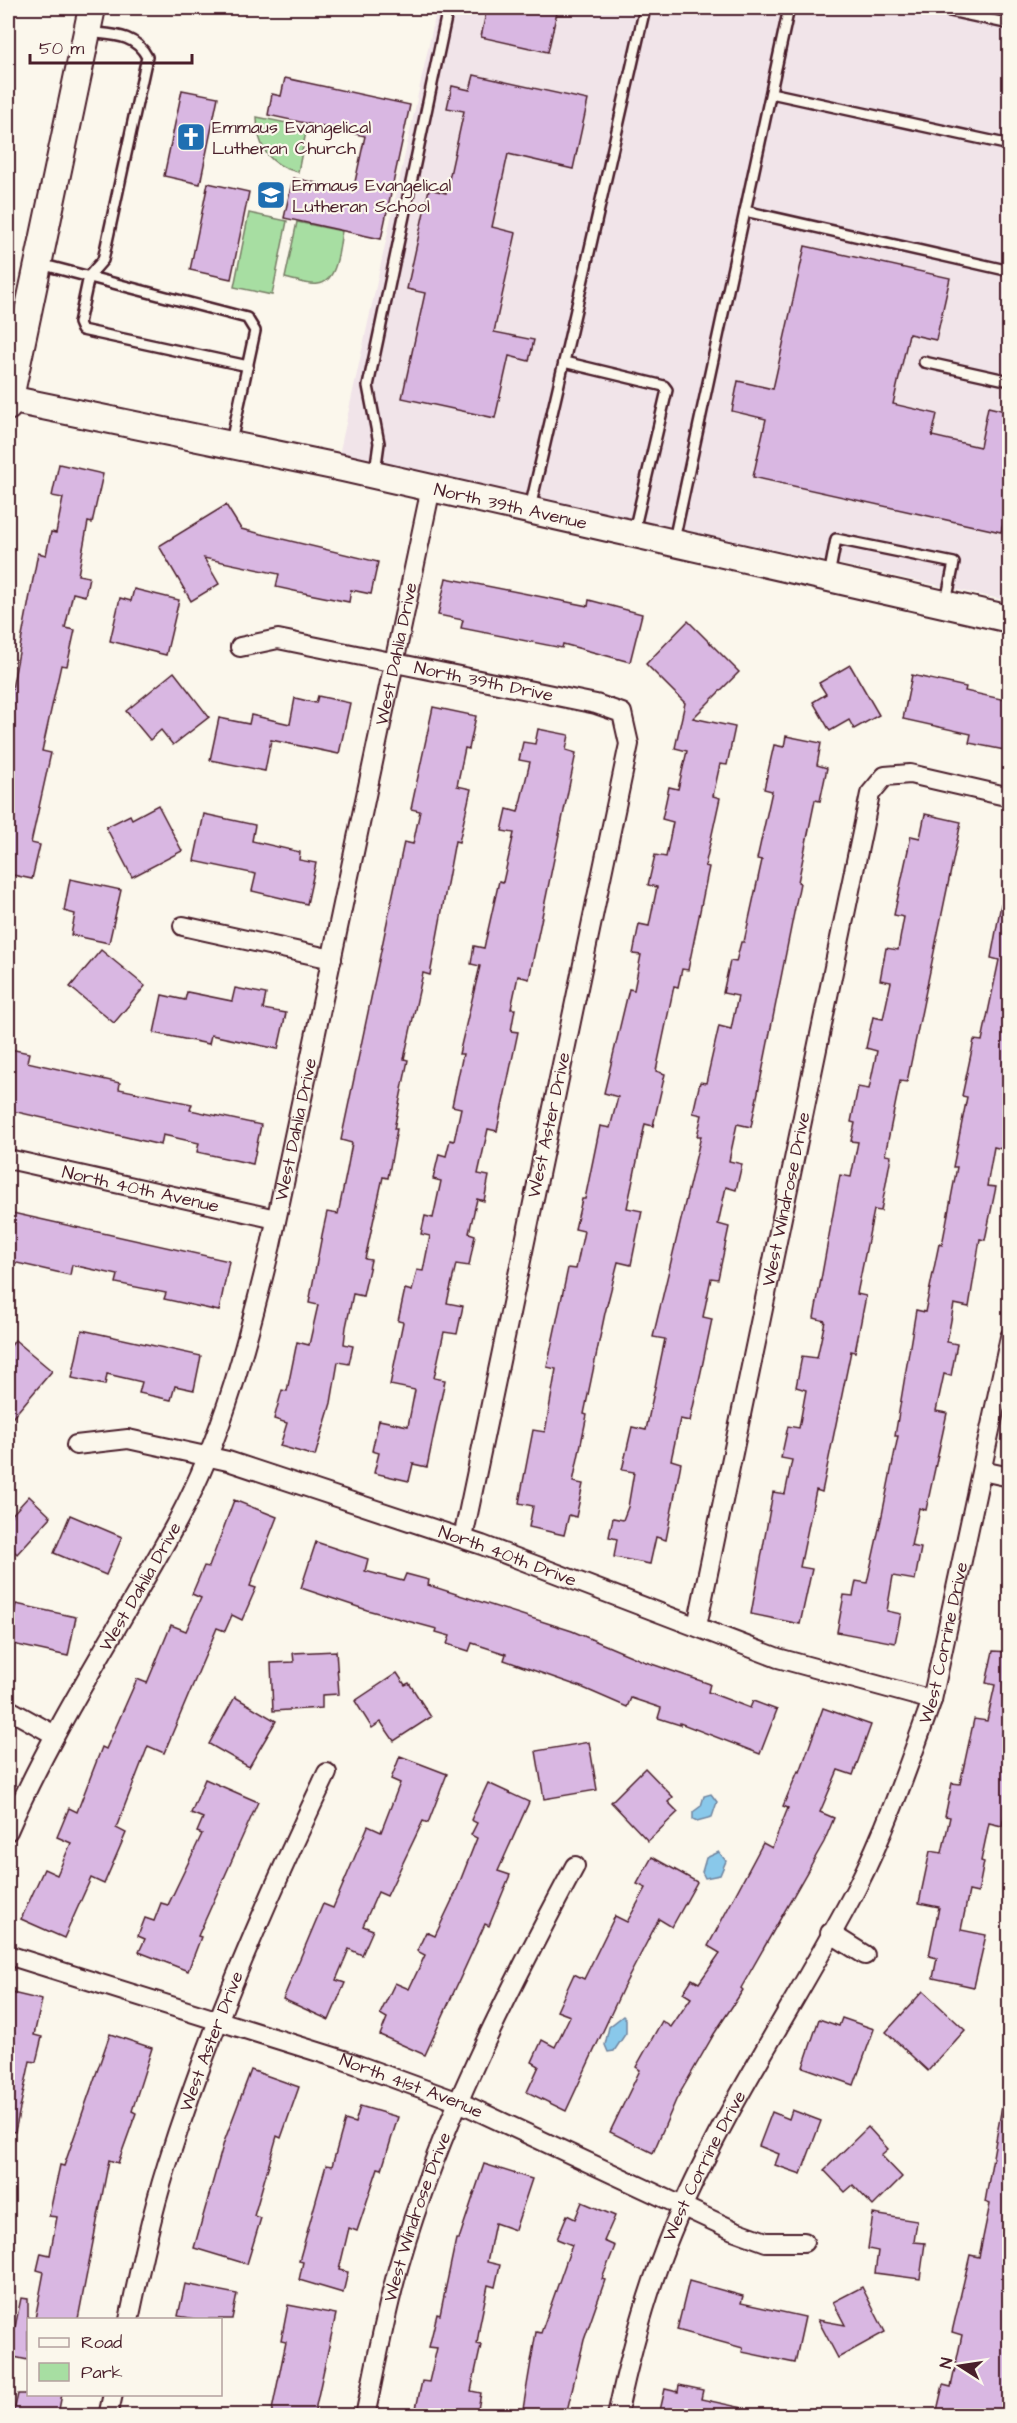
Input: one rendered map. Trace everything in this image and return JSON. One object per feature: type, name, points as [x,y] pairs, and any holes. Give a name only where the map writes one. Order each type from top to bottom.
[{"type":"street","points":[[8,403],[90,20]]},
{"type":"street","name":"North 39th Avenue","points":[[8,403],[374,475],[1010,619]]},
{"type":"street","name":"West Dahlia Drive","points":[[8,1831],[53,1734],[178,1519],[206,1456],[244,1353],[276,1219],[431,488]]},
{"type":"street","name":"North 39th Drive","points":[[240,647],[278,639],[596,704],[622,713]]},
{"type":"street","name":"West Aster Drive","points":[[463,1538],[629,744],[622,713]]},
{"type":"street","name":"West Windrose Drive","points":[[697,1626],[870,794],[885,776],[910,774],[1010,797]]},
{"type":"street","points":[[183,926],[332,959]]},
{"type":"street","name":"North 40th Avenue","points":[[8,1159],[276,1219]]},
{"type":"street","name":"West Corrine Drive","points":[[618,2415],[626,2374],[671,2234],[722,2127],[855,1890],[884,1830],[932,1700],[1010,1337]]},
{"type":"street","name":"North 40th Drive","points":[[76,1445],[128,1438],[206,1456],[463,1538],[778,1658],[932,1700]]},
{"type":"street","points":[[982,1471],[1010,1477]]},
{"type":"street","points":[[8,1709],[53,1734]]},
{"type":"street","name":"West Aster Drive","points":[[129,2318],[146,2238],[167,2164],[220,2021],[327,1773]]},
{"type":"street","name":"West Windrose Drive","points":[[365,2415],[399,2265],[427,2182],[459,2102],[575,1866]]},
{"type":"street","points":[[830,1933],[866,1955]]},
{"type":"street","name":"North 41st Avenue","points":[[8,1955],[344,2060],[459,2102],[766,2242],[804,2242]]},
{"type":"street","points":[[108,2415],[113,2396]]},
{"type":"lane","points":[[374,475],[379,443],[368,387],[448,8]]},
{"type":"lane","points":[[530,510],[645,8]]},
{"type":"lane","points":[[673,543],[789,8]]},
{"type":"lane","points":[[936,8],[1010,24]]},
{"type":"lane","points":[[90,20],[141,45],[147,57],[103,260],[98,269],[89,276],[79,323],[82,330],[248,366]]},
{"type":"lane","points":[[771,93],[1010,145]]},
{"type":"lane","points":[[745,211],[1010,271]]},
{"type":"lane","points":[[38,263],[241,315],[252,324],[255,331],[230,445]]},
{"type":"lane","points":[[564,362],[664,386],[667,390],[633,534]]},
{"type":"lane","points":[[924,362],[1010,381]]},
{"type":"lane","points":[[829,578],[836,539],[954,563],[945,604]]},
{"type":"shaded area","points":[[437,8],[1009,8],[1009,601],[339,455]]},
{"type":"green space","points":[[257,117],[307,127],[298,172],[279,165],[266,153],[259,137]]},
{"type":"green space","points":[[249,213],[287,221],[272,295],[234,287]]},
{"type":"green space","points":[[297,222],[342,231],[334,271],[325,282],[310,284],[285,278]]},
{"type":"water","points":[[711,1794],[717,1802],[712,1817],[697,1821],[693,1819],[693,1812],[701,1806],[704,1796]]},
{"type":"water","points":[[719,1852],[726,1861],[720,1875],[705,1878],[702,1872],[706,1858]]},
{"type":"water","points":[[623,2016],[626,2019],[626,2033],[614,2051],[608,2052],[605,2045],[609,2027]]},
{"type":"building","points":[[487,8],[538,8],[557,12],[548,52],[481,37]]},
{"type":"building","points":[[474,75],[588,100],[573,169],[508,154],[492,227],[516,233],[494,332],[534,340],[529,361],[509,356],[495,418],[402,398],[425,293],[407,289],[429,189],[446,193],[464,111],[447,108],[452,86],[470,90]]},
{"type":"building","points":[[285,78],[410,105],[381,239],[284,218],[293,178],[353,191],[365,136],[268,115],[272,94],[281,96]]},
{"type":"building","name":"Emmaus Evangelical Lutheran Church","points":[[182,90],[218,97],[200,184],[164,176]]},
{"type":"building","points":[[208,183],[249,192],[231,279],[190,270]]},
{"type":"building","points":[[805,246],[950,278],[936,340],[909,334],[893,404],[937,414],[932,436],[980,447],[988,407],[1010,412],[1010,496],[1001,532],[753,477],[766,419],[732,411],[738,381],[773,389]]},
{"type":"building","points":[[59,464],[103,474],[92,523],[88,522],[78,575],[89,577],[85,596],[73,593],[65,628],[75,630],[67,666],[61,665],[42,751],[51,753],[31,843],[40,845],[32,879],[8,874],[8,746],[11,731],[8,730],[8,710],[38,553],[46,555],[51,532],[56,533],[63,498],[52,496]]},
{"type":"building","points":[[226,505],[241,529],[378,562],[371,594],[351,590],[349,602],[299,592],[276,587],[279,574],[204,558],[219,584],[191,601],[159,546]]},
{"type":"building","points":[[446,578],[588,606],[589,600],[642,614],[630,662],[563,644],[562,648],[461,628],[463,620],[438,615]]},
{"type":"building","points":[[134,589],[179,600],[166,655],[110,641],[120,598],[131,601]]},
{"type":"building","points":[[688,621],[739,672],[693,718],[735,727],[727,765],[720,764],[713,796],[720,798],[705,866],[709,867],[688,970],[682,969],[678,987],[674,986],[656,1071],[665,1074],[653,1126],[645,1124],[627,1208],[642,1211],[631,1265],[618,1262],[605,1313],[584,1414],[587,1415],[573,1482],[583,1484],[576,1517],[569,1515],[564,1535],[529,1527],[533,1506],[519,1503],[533,1430],[545,1432],[556,1369],[547,1367],[568,1268],[576,1269],[584,1231],[575,1229],[582,1199],[585,1199],[600,1126],[610,1128],[618,1097],[604,1093],[629,989],[634,990],[641,955],[633,954],[639,924],[649,926],[657,887],[648,885],[655,855],[666,857],[673,822],[662,819],[669,787],[678,789],[687,751],[675,748],[685,703],[646,664]]},
{"type":"building","points":[[850,665],[879,715],[854,729],[849,720],[830,731],[813,702],[826,694],[819,683]]},
{"type":"building","points":[[174,672],[209,717],[173,745],[161,730],[150,740],[126,711]]},
{"type":"building","points":[[912,675],[966,687],[965,691],[1010,701],[1010,751],[969,743],[971,734],[903,719]]},
{"type":"building","points":[[318,696],[350,703],[339,754],[271,740],[265,771],[210,760],[219,718],[249,724],[251,715],[290,724],[295,698],[316,703]]},
{"type":"building","points":[[433,707],[476,716],[469,749],[465,748],[457,786],[471,789],[459,842],[455,841],[430,975],[423,973],[404,1059],[408,1060],[394,1129],[397,1129],[388,1178],[383,1177],[365,1259],[371,1260],[363,1296],[353,1294],[344,1344],[353,1346],[349,1364],[338,1362],[331,1403],[315,1456],[280,1446],[287,1423],[274,1419],[282,1390],[287,1391],[297,1342],[309,1345],[318,1305],[309,1303],[322,1235],[327,1212],[338,1214],[352,1143],[341,1140],[404,842],[413,844],[420,811],[411,809]]},
{"type":"building","points":[[538,729],[569,735],[566,750],[576,753],[529,979],[518,976],[511,1009],[515,1009],[511,1031],[518,1032],[497,1131],[488,1129],[478,1174],[489,1176],[484,1201],[477,1199],[469,1233],[475,1235],[469,1266],[456,1264],[447,1303],[463,1306],[457,1334],[444,1332],[434,1378],[445,1380],[427,1467],[413,1464],[409,1481],[374,1473],[379,1453],[372,1451],[379,1420],[408,1426],[415,1390],[390,1385],[403,1322],[398,1321],[405,1289],[412,1291],[417,1270],[423,1271],[430,1236],[421,1234],[425,1216],[433,1218],[441,1181],[433,1179],[439,1154],[446,1156],[450,1140],[454,1141],[461,1108],[452,1106],[463,1054],[459,1054],[480,966],[471,964],[474,946],[484,948],[499,881],[503,882],[514,833],[502,831],[507,809],[518,812],[530,762],[519,760],[523,742],[535,744]]},
{"type":"building","points":[[786,736],[821,743],[817,765],[827,768],[820,801],[815,800],[751,1127],[737,1124],[729,1161],[742,1164],[736,1190],[726,1187],[718,1224],[729,1227],[718,1279],[711,1278],[703,1317],[712,1319],[690,1421],[680,1419],[671,1460],[681,1463],[666,1540],[656,1537],[650,1564],[614,1557],[617,1539],[609,1537],[613,1518],[623,1520],[628,1507],[634,1472],[622,1470],[632,1427],[646,1430],[665,1339],[653,1337],[701,1136],[697,1136],[702,1115],[693,1113],[700,1082],[706,1083],[719,1026],[731,1029],[738,996],[723,993],[730,961],[736,962],[741,942],[744,942],[762,860],[757,859],[772,791],[764,789],[774,745],[784,747]]},
{"type":"building","points":[[158,805],[182,851],[132,877],[106,827],[130,815],[132,819]]},
{"type":"building","points":[[204,814],[255,825],[252,841],[300,852],[299,860],[316,863],[307,904],[252,891],[256,874],[194,861]]},
{"type":"building","points":[[925,814],[961,822],[907,1082],[900,1081],[885,1155],[891,1156],[881,1211],[874,1210],[857,1294],[866,1296],[855,1352],[851,1351],[822,1492],[816,1490],[800,1567],[812,1569],[800,1624],[751,1614],[773,1492],[785,1494],[792,1460],[781,1458],[788,1426],[799,1428],[806,1390],[796,1387],[802,1356],[817,1358],[825,1321],[814,1318],[840,1175],[851,1177],[858,1142],[851,1141],[855,1123],[851,1122],[858,1087],[869,1089],[877,1051],[866,1048],[873,1017],[883,1019],[891,982],[880,980],[886,948],[898,950],[904,917],[894,915],[911,836],[920,838]]},
{"type":"building","points":[[70,879],[121,890],[109,943],[71,935],[75,914],[64,911]]},
{"type":"building","points":[[1001,904],[1010,905],[1010,1044],[1004,1071],[1010,1072],[1010,1097],[1004,1121],[1007,1121],[1002,1149],[994,1147],[987,1186],[996,1187],[985,1240],[980,1239],[969,1307],[954,1304],[947,1342],[957,1344],[951,1376],[944,1374],[936,1411],[947,1413],[926,1510],[919,1508],[911,1546],[921,1548],[915,1580],[893,1576],[887,1611],[901,1614],[895,1643],[837,1632],[844,1595],[853,1596],[856,1581],[867,1583],[898,1436],[895,1436],[916,1310],[925,1312],[939,1244],[942,1245],[957,1167],[953,1167],[967,1097],[962,1096],[974,1040],[982,1041],[999,960],[991,958]]},
{"type":"building","points":[[101,950],[145,986],[114,1023],[70,987]]},
{"type":"building","points":[[235,988],[266,994],[263,1009],[286,1013],[278,1049],[211,1035],[209,1044],[154,1033],[162,995],[185,1000],[187,992],[232,1001]]},
{"type":"building","points":[[10,1049],[29,1053],[27,1062],[120,1083],[119,1089],[192,1104],[190,1110],[261,1125],[253,1164],[197,1152],[199,1143],[163,1135],[161,1145],[8,1110]]},
{"type":"building","points":[[8,1212],[229,1261],[219,1311],[164,1299],[166,1293],[116,1283],[118,1275],[72,1265],[70,1275],[8,1261]]},
{"type":"building","points":[[82,1330],[201,1356],[194,1390],[175,1386],[171,1400],[139,1393],[142,1382],[107,1374],[105,1385],[72,1378]]},
{"type":"building","points":[[15,1340],[52,1371],[8,1423],[8,1350]]},
{"type":"building","points":[[29,1496],[51,1517],[17,1554],[8,1545],[8,1519]]},
{"type":"building","points":[[234,1500],[277,1517],[250,1586],[256,1588],[242,1620],[232,1615],[225,1631],[217,1628],[164,1753],[148,1746],[116,1828],[126,1833],[104,1884],[91,1878],[64,1938],[21,1919],[44,1869],[57,1875],[71,1843],[57,1837],[69,1808],[77,1812],[102,1747],[106,1749],[137,1679],[147,1683],[171,1625],[186,1631],[201,1598],[192,1594],[204,1566],[209,1567]]},
{"type":"building","points":[[70,1515],[122,1537],[106,1575],[54,1553]]},
{"type":"building","points":[[316,1542],[368,1559],[365,1571],[403,1581],[406,1574],[429,1580],[428,1585],[572,1631],[643,1661],[710,1684],[708,1692],[750,1708],[753,1701],[777,1710],[760,1754],[680,1723],[680,1725],[658,1718],[661,1708],[631,1698],[627,1707],[581,1687],[504,1660],[506,1654],[472,1643],[469,1651],[447,1644],[450,1636],[436,1632],[437,1629],[367,1610],[301,1588]]},
{"type":"building","points":[[16,1604],[76,1617],[68,1656],[8,1643]]},
{"type":"building","points":[[336,1651],[339,1694],[322,1695],[322,1708],[273,1711],[271,1663],[294,1662],[293,1653]]},
{"type":"building","points":[[993,1651],[1010,1652],[1010,1791],[1002,1826],[989,1823],[981,1861],[984,1862],[978,1893],[969,1891],[961,1930],[986,1935],[974,1987],[933,1978],[937,1958],[929,1956],[939,1907],[919,1903],[930,1851],[942,1853],[950,1817],[945,1816],[952,1783],[960,1784],[974,1719],[987,1721],[995,1685],[986,1683]]},
{"type":"building","points":[[397,1673],[405,1685],[409,1683],[431,1717],[394,1741],[381,1722],[372,1728],[355,1701]]},
{"type":"building","points":[[235,1697],[276,1721],[249,1767],[209,1744]]},
{"type":"building","points":[[823,1708],[871,1725],[853,1775],[838,1770],[820,1812],[834,1818],[824,1842],[741,1988],[743,1990],[714,2034],[676,2100],[653,2153],[610,2132],[640,2070],[636,2067],[662,2021],[671,2027],[691,1998],[683,1993],[692,1979],[699,1983],[720,1953],[708,1946],[763,1843],[772,1848],[788,1808],[783,1806],[798,1771],[800,1772]]},
{"type":"building","points":[[589,1742],[597,1790],[544,1799],[536,1751]]},
{"type":"building","points":[[400,1756],[447,1774],[428,1823],[423,1821],[387,1896],[378,1892],[363,1926],[373,1930],[362,1955],[349,1949],[336,1980],[345,1983],[329,2020],[283,1999],[323,1904],[333,1908],[368,1826],[381,1832],[400,1783],[391,1779]]},
{"type":"building","points":[[645,1768],[673,1797],[668,1802],[678,1812],[648,1841],[611,1802]]},
{"type":"building","points":[[205,1779],[258,1802],[198,1936],[201,1937],[188,1971],[139,1952],[145,1939],[138,1936],[145,1918],[154,1921],[161,1903],[168,1905],[202,1834],[197,1832],[203,1818],[191,1813]]},
{"type":"building","points":[[488,1783],[529,1802],[498,1871],[510,1875],[489,1926],[485,1924],[425,2055],[380,2035],[387,2018],[380,2014],[395,1983],[409,1989],[425,1955],[417,1951],[426,1932],[435,1936],[455,1894],[477,1838],[471,1835],[477,1823],[471,1820]]},
{"type":"building","points":[[652,1857],[697,1882],[672,1927],[659,1919],[623,1988],[566,2111],[527,2092],[539,2066],[532,2062],[542,2040],[555,2047],[570,2016],[557,2011],[574,1974],[584,1979],[615,1916],[627,1922],[646,1888],[637,1884]]},
{"type":"building","points":[[923,1991],[965,2030],[928,2071],[886,2032]]},
{"type":"building","points":[[8,1992],[42,2000],[34,2035],[42,2037],[36,2062],[30,2061],[15,2132],[8,2131]]},
{"type":"building","points":[[842,2018],[874,2029],[854,2085],[803,2067],[819,2019],[839,2026]]},
{"type":"building","points":[[110,2034],[152,2048],[132,2111],[136,2113],[118,2163],[109,2160],[78,2318],[35,2318],[44,2272],[37,2270],[41,2253],[50,2255],[57,2217],[49,2216],[60,2165],[64,2166]]},
{"type":"building","points":[[251,2070],[299,2087],[281,2138],[277,2136],[254,2216],[261,2218],[247,2264],[194,2248],[224,2142]]},
{"type":"building","points":[[360,2106],[398,2117],[382,2169],[378,2168],[357,2231],[349,2228],[339,2270],[348,2272],[343,2293],[299,2280],[303,2262],[299,2261],[326,2165],[332,2166],[345,2120],[355,2123]]},
{"type":"building","points":[[1002,2106],[1010,2107],[1010,2399],[1006,2415],[936,2415],[943,2385],[951,2387],[962,2335],[952,2332],[970,2255],[979,2257],[990,2204],[985,2202]]},
{"type":"building","points":[[792,2110],[821,2121],[801,2174],[775,2165],[779,2154],[759,2146],[772,2112],[789,2119]]},
{"type":"building","points":[[868,2127],[888,2149],[881,2155],[902,2177],[873,2206],[853,2185],[845,2192],[824,2170]]},
{"type":"building","points":[[484,2164],[532,2179],[515,2230],[495,2223],[487,2262],[500,2265],[495,2287],[488,2285],[480,2324],[477,2344],[481,2345],[471,2391],[481,2393],[477,2415],[415,2413],[422,2381],[429,2382],[437,2348],[429,2347],[437,2314],[440,2315],[456,2239],[459,2239]]},
{"type":"building","points":[[582,2202],[615,2216],[604,2241],[615,2246],[602,2279],[605,2280],[584,2340],[566,2415],[522,2415],[536,2332],[541,2333],[572,2245],[557,2239],[567,2215],[575,2219]]},
{"type":"building","points":[[873,2214],[917,2221],[914,2242],[925,2243],[920,2279],[875,2273],[878,2251],[868,2249]]},
{"type":"building","points":[[689,2281],[743,2296],[741,2303],[805,2317],[795,2363],[742,2352],[743,2348],[677,2330]]},
{"type":"building","points":[[185,2284],[237,2294],[232,2319],[178,2316]]},
{"type":"building","points":[[862,2287],[885,2332],[838,2358],[818,2320],[845,2325],[833,2302]]},
{"type":"building","points":[[21,2298],[28,2299],[27,2360],[9,2356]]},
{"type":"building","points":[[288,2305],[336,2314],[314,2415],[271,2415],[286,2342],[281,2341]]},
{"type":"building","points":[[679,2385],[703,2390],[701,2399],[743,2408],[742,2415],[659,2415],[665,2389],[678,2392]]},
{"type":"building","points":[[18,2394],[62,2396],[58,2415],[13,2415]]},
{"type":"place","name":"Emmaus Evangelical Lutheran Church","points":[[191,137]]},
{"type":"place","name":"Emmaus Evangelical Lutheran School","points":[[271,195]]}]
